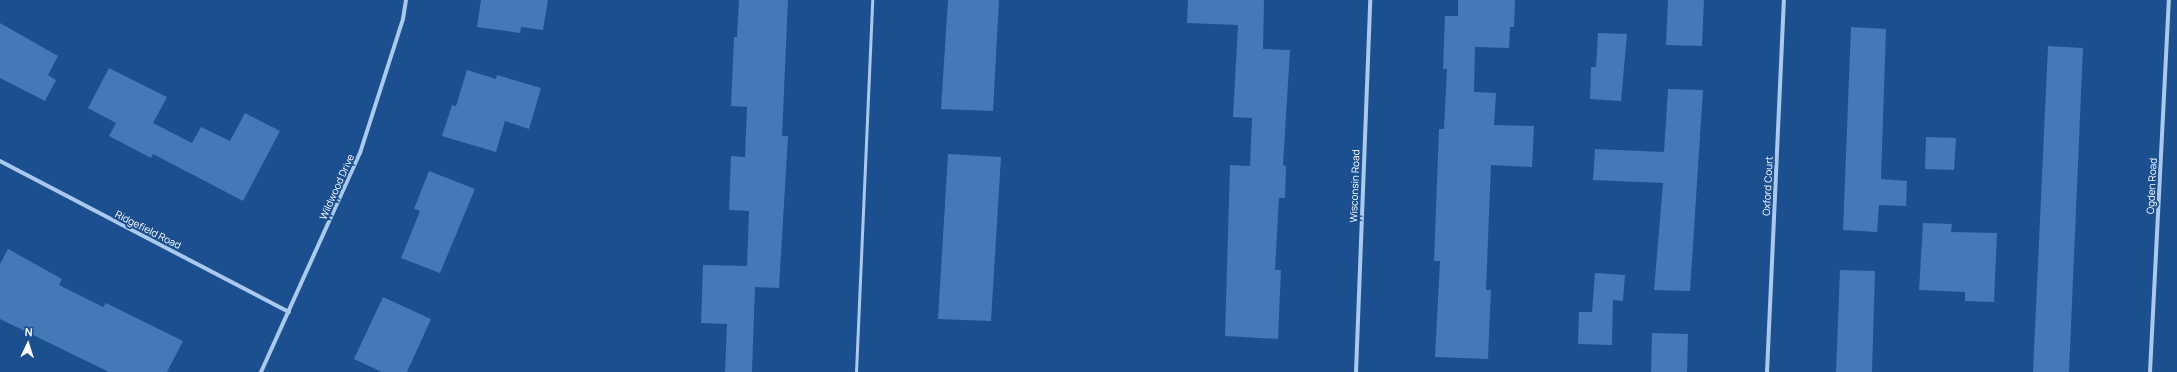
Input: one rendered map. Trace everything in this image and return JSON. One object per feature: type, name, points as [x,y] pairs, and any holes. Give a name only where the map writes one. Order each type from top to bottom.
[{"type":"street","name":"Wildwood Drive","points":[[261,372],[360,153],[403,19],[406,0]]},
{"type":"street","name":"Wisconsin Road","points":[[1356,372],[1370,0]]},
{"type":"street","name":"Oxford Court","points":[[1767,372],[1784,0]]},
{"type":"street","name":"Ogden Road","points":[[2150,372],[2169,0]]},
{"type":"street","name":"Ridgefield Road","points":[[0,161],[289,312]]},
{"type":"lane","points":[[856,372],[872,0]]},
{"type":"building","points":[[481,0],[548,0],[543,30],[521,27],[520,33],[477,27]]},
{"type":"building","points":[[739,0],[788,0],[782,136],[788,136],[779,288],[755,287],[752,372],[725,372],[727,324],[701,323],[703,265],[747,266],[749,211],[729,210],[731,156],[745,157],[747,107],[731,106],[734,37],[737,37]]},
{"type":"building","points":[[948,0],[999,0],[993,111],[941,109]]},
{"type":"building","points":[[1188,0],[1264,0],[1263,49],[1290,50],[1283,165],[1286,166],[1285,198],[1279,198],[1275,270],[1281,270],[1278,339],[1225,336],[1230,165],[1250,166],[1252,118],[1233,117],[1238,25],[1187,23]]},
{"type":"building","points":[[1458,0],[1515,0],[1514,27],[1510,27],[1509,48],[1475,47],[1474,92],[1496,93],[1494,125],[1534,126],[1532,167],[1491,165],[1486,290],[1491,290],[1488,359],[1435,357],[1440,261],[1434,261],[1439,129],[1444,129],[1447,69],[1443,69],[1445,16],[1458,16]]},
{"type":"building","points":[[1668,0],[1704,0],[1702,46],[1666,45]]},
{"type":"building","points":[[0,23],[58,56],[48,75],[56,80],[45,101],[0,78]]},
{"type":"building","points":[[1851,27],[1886,29],[1881,179],[1907,181],[1906,206],[1879,205],[1877,232],[1843,230]]},
{"type":"building","points":[[1598,33],[1627,34],[1621,101],[1590,99],[1591,67],[1596,67]]},
{"type":"building","points":[[2048,46],[2083,48],[2069,372],[2033,372]]},
{"type":"building","points":[[109,68],[167,97],[153,123],[192,143],[201,127],[230,141],[245,113],[280,131],[243,201],[153,154],[151,158],[109,136],[116,123],[88,108]]},
{"type":"building","points":[[467,70],[496,79],[497,75],[541,88],[529,129],[505,121],[496,152],[442,136],[452,105],[456,106]]},
{"type":"building","points":[[1668,89],[1703,90],[1690,291],[1654,290],[1663,183],[1593,180],[1595,149],[1664,152]]},
{"type":"building","points":[[1926,137],[1956,138],[1954,170],[1925,169]]},
{"type":"building","points":[[948,154],[1001,157],[991,321],[938,319]]},
{"type":"building","points":[[429,171],[475,189],[440,273],[401,258],[420,211],[414,209]]},
{"type":"building","points":[[1923,223],[1952,224],[1951,232],[1997,233],[1994,302],[1965,301],[1965,292],[1919,290]]},
{"type":"building","points":[[8,249],[62,279],[59,285],[103,307],[106,303],[183,341],[167,372],[109,372],[0,319],[0,264]]},
{"type":"building","points":[[1840,270],[1875,271],[1872,372],[1836,372]]},
{"type":"building","points":[[1595,273],[1625,275],[1623,301],[1613,300],[1612,345],[1578,344],[1579,312],[1592,312]]},
{"type":"building","points":[[383,297],[431,319],[407,372],[382,372],[354,359]]},
{"type":"building","points":[[1652,333],[1688,334],[1687,372],[1651,372]]}]
